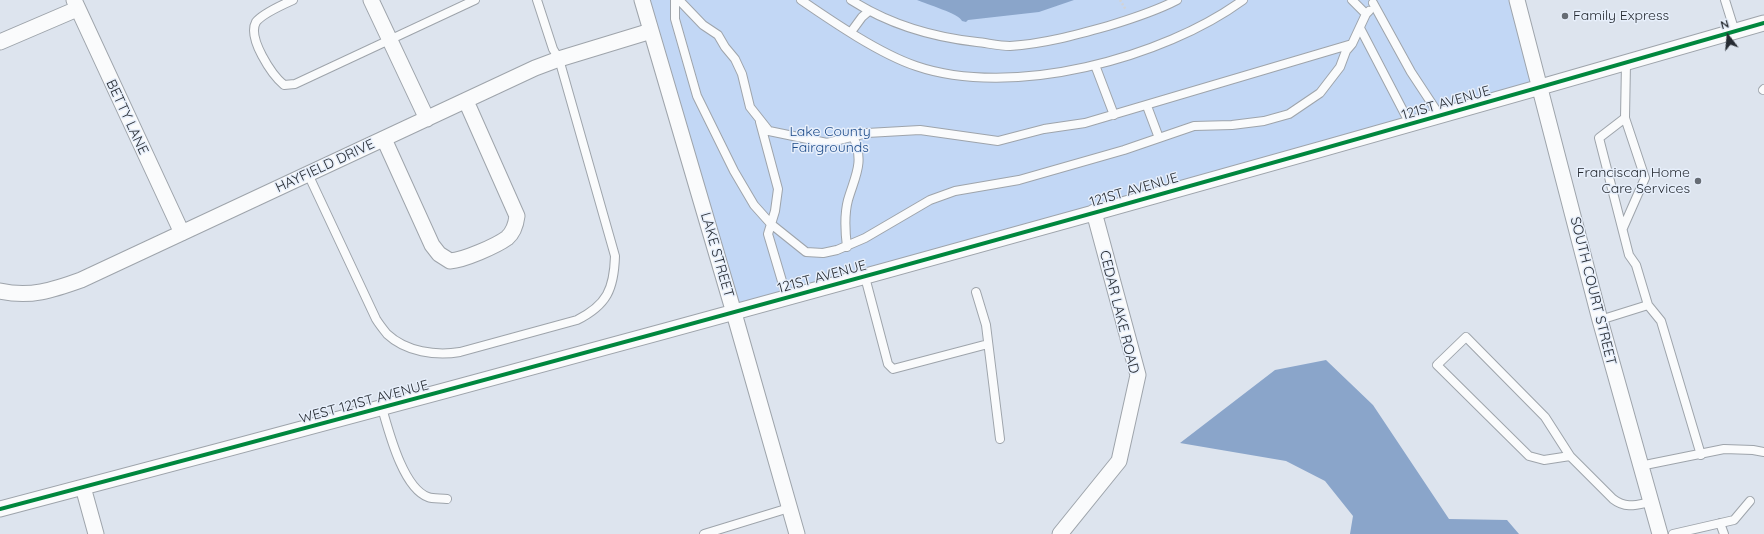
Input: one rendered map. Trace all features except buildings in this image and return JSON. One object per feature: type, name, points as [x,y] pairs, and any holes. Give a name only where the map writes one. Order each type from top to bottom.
[{"type":"street","points":[[371,0],[427,119]]},
{"type":"street","name":"LAKE STREET","points":[[642,0],[734,312],[796,534]]},
{"type":"street","name":"SOUTH COURT STREET","points":[[1517,0],[1600,320],[1660,534]]},
{"type":"street","points":[[0,42],[76,5]]},
{"type":"street","name":"BETTY LANE","points":[[76,5],[182,233]]},
{"type":"street","name":"121ST AVENUE","points":[[734,312],[1440,116],[1764,23]]},
{"type":"street","name":"HAYFIELD DRIVE","points":[[0,291],[15,294],[47,292],[81,280],[559,59],[651,32]]},
{"type":"street","points":[[384,139],[432,245],[439,254],[450,261],[461,260],[508,237],[516,226],[517,216],[466,101]]},
{"type":"street","name":"CEDAR LAKE ROAD","points":[[1060,534],[1118,461],[1138,375],[1094,212]]},
{"type":"street","name":"WEST 121ST AVENUE","points":[[0,509],[382,408],[734,312]]},
{"type":"street","points":[[83,487],[96,534]]},
{"type":"lane","points":[[293,0],[257,21],[254,29],[260,51],[276,77],[284,85],[295,84],[475,0]]},
{"type":"lane","points":[[308,174],[376,319],[387,334],[403,345],[424,352],[443,355],[460,352],[577,320],[590,314],[601,304],[610,291],[614,274],[615,256],[559,59],[553,49],[537,0]]},
{"type":"lane","points":[[675,0],[675,19],[697,96],[734,171],[754,205],[771,224],[806,252],[823,253],[847,247],[884,228],[930,200],[955,191],[1019,180],[1194,126],[1232,126],[1264,121],[1289,114],[1320,93],[1340,66],[1346,51],[1352,44],[1366,14],[1376,1],[1403,59],[1440,116]]},
{"type":"lane","points":[[679,0],[703,25],[718,35],[725,47],[735,59],[742,74],[750,107],[769,131],[827,143],[867,133],[920,130],[998,141],[1044,129],[1085,123],[1114,116],[1352,44]]},
{"type":"lane","points":[[801,0],[851,32],[900,60],[937,72],[965,77],[1002,78],[1048,73],[1095,65],[1175,39],[1223,14],[1243,0]]},
{"type":"lane","points":[[851,0],[868,12],[911,30],[943,38],[1008,46],[1040,42],[1086,32],[1130,19],[1177,0]]},
{"type":"lane","points":[[1352,0],[1366,14]]},
{"type":"lane","points":[[1725,0],[1735,32]]},
{"type":"lane","points":[[851,32],[862,17],[868,12]]},
{"type":"lane","points":[[1360,28],[1410,124]]},
{"type":"lane","points":[[1623,228],[1645,178],[1626,118],[1626,63]]},
{"type":"lane","points":[[1095,65],[1114,116]]},
{"type":"lane","points":[[1147,106],[1159,138]]},
{"type":"lane","points":[[759,118],[778,189],[775,211],[768,234],[787,298]]},
{"type":"lane","points":[[1626,118],[1599,138],[1629,255],[1636,265],[1648,305],[1661,322],[1701,455]]},
{"type":"lane","points":[[847,247],[845,226],[848,201],[859,166],[859,148],[853,136]]},
{"type":"lane","points":[[864,277],[888,364],[893,369],[988,344]]},
{"type":"lane","points":[[976,292],[986,325],[1000,439]]},
{"type":"lane","points":[[1600,320],[1648,305]]},
{"type":"lane","points":[[1570,456],[1544,460],[1529,456],[1437,365],[1466,337],[1545,417],[1570,456],[1619,504],[1627,507],[1650,502]]},
{"type":"lane","points":[[382,408],[402,468],[415,487],[428,497],[447,499]]},
{"type":"lane","points":[[1640,466],[1701,455],[1724,449],[1764,452]]},
{"type":"lane","points":[[1673,534],[1734,520],[1750,501]]},
{"type":"lane","points":[[704,534],[789,508]]},
{"type":"lane","points":[[1720,523],[1724,534]]},
{"type":"green space","name":"Lake County Fairgrounds","points":[[642,0],[1519,0],[1543,92],[734,313]]},
{"type":"shaded area","points":[[917,0],[1074,0],[1039,12],[968,20],[966,22],[949,12]]},
{"type":"shaded area","points":[[1326,360],[1373,405],[1449,519],[1507,520],[1519,534],[1350,534],[1353,516],[1325,481],[1286,461],[1180,443],[1275,370]]},
{"type":"cycle path","points":[[0,509],[663,332],[1104,210],[1764,23]]},
{"type":"place","name":"Family Express","points":[[1565,16]]},
{"type":"place","name":"Franciscan Home Care Services","points":[[1698,181]]}]
